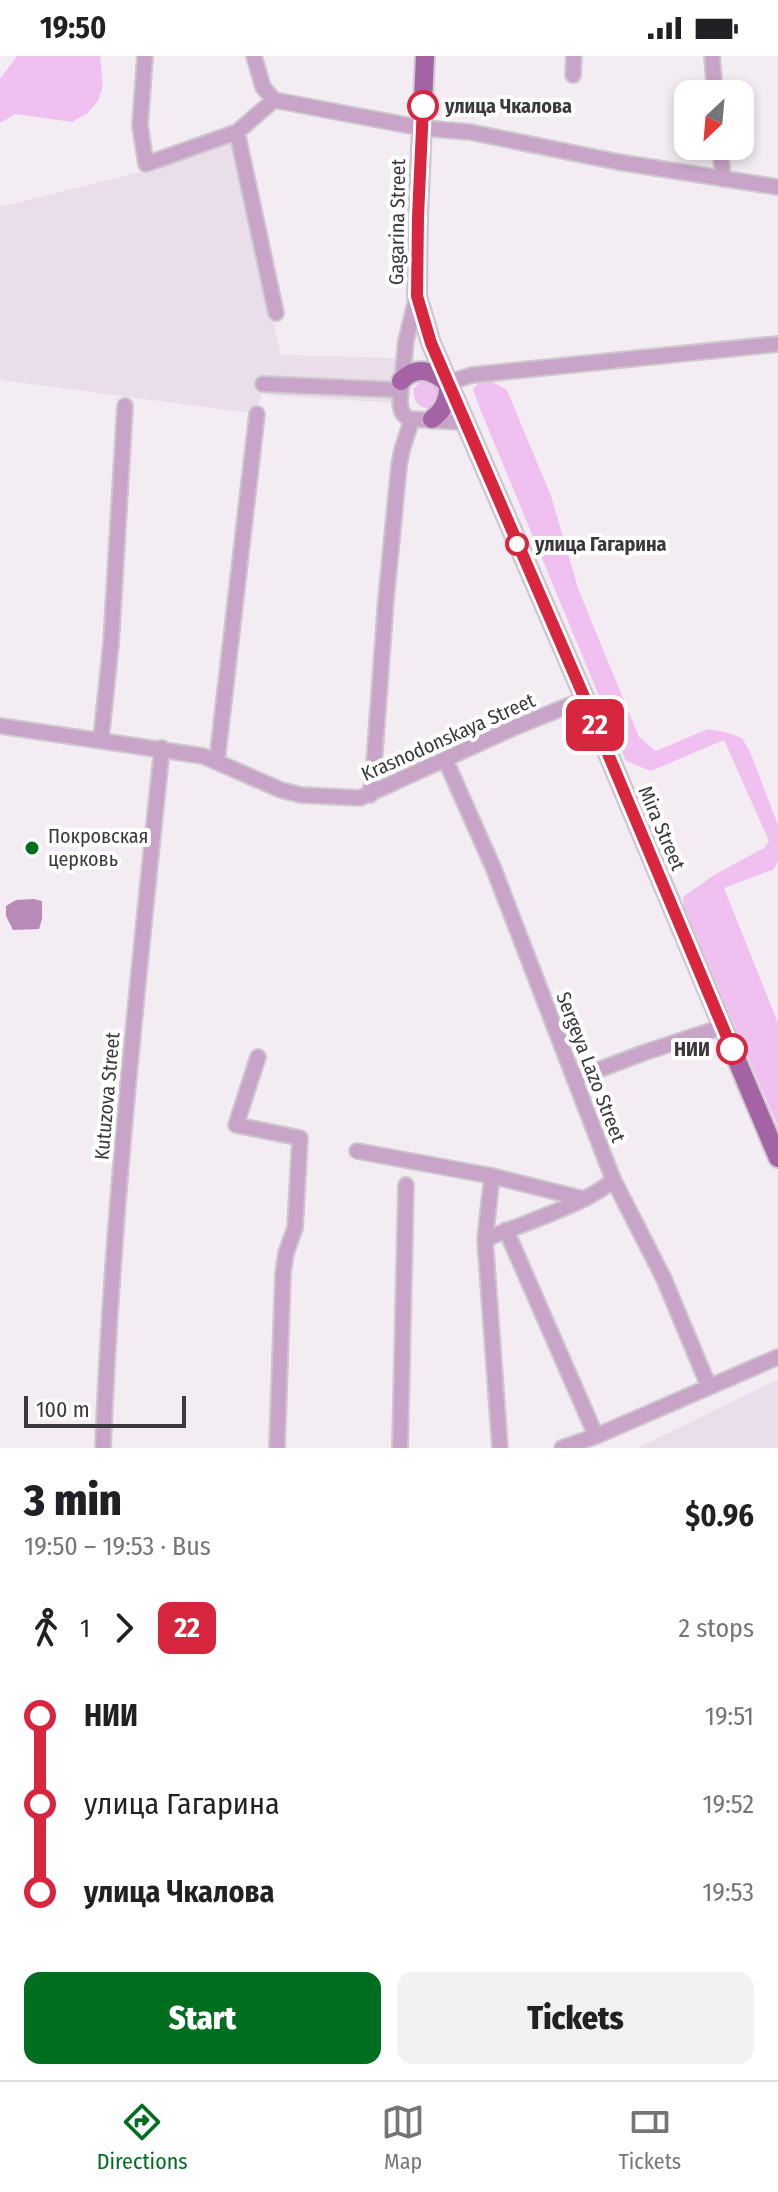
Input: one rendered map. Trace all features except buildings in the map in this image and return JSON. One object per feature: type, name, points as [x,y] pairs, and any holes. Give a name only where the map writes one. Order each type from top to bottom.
[{"type":"main road","name":"Gagarina Street","points":[[425,56],[417,296],[447,383]]},
{"type":"main road","points":[[401,386],[411,372],[421,370],[447,383],[446,403],[432,419]]},
{"type":"main road","name":"Mira Street","points":[[447,383],[585,699],[778,1158]]},
{"type":"street","points":[[145,56],[140,126],[146,164],[237,132],[274,100]]},
{"type":"street","points":[[254,56],[263,87],[274,100],[422,128],[470,132],[618,162],[778,187]]},
{"type":"street","points":[[573,75],[574,56]]},
{"type":"street","points":[[712,56],[714,80]]},
{"type":"street","points":[[237,132],[276,313]]},
{"type":"street","points":[[721,160],[723,179]]},
{"type":"street","points":[[417,296],[410,320],[401,408],[405,416],[412,419],[464,423]]},
{"type":"street","points":[[447,383],[472,375],[778,344]]},
{"type":"street","points":[[263,384],[401,386]]},
{"type":"street","points":[[101,739],[111,644],[125,406]]},
{"type":"street","points":[[217,761],[257,414]]},
{"type":"street","points":[[370,795],[399,466],[412,419]]},
{"type":"street","name":"Krasnodonskaya Street","points":[[0,726],[203,756],[281,790],[349,799],[370,795],[585,699]]},
{"type":"street","name":"Kutuzova Street","points":[[103,1448],[107,1335],[124,1118],[162,748]]},
{"type":"street","name":"Sergeya Lazo Street","points":[[445,759],[493,867],[613,1179],[664,1279],[709,1387]]},
{"type":"street","points":[[574,1079],[722,1027]]},
{"type":"street","points":[[258,1057],[236,1125],[300,1138],[295,1228],[283,1273],[277,1448]]},
{"type":"street","points":[[357,1151],[492,1176],[584,1199]]},
{"type":"street","points":[[492,1176],[485,1239],[500,1448]]},
{"type":"street","points":[[485,1239],[584,1199],[607,1187],[613,1179]]},
{"type":"street","points":[[400,1448],[406,1185]]},
{"type":"street","points":[[506,1230],[596,1436]]},
{"type":"street","points":[[562,1448],[778,1357]]},
{"type":"shaded area","points":[[17,56],[100,56],[103,85],[98,101],[88,113],[72,122],[16,114],[0,123],[0,79]]},
{"type":"shaded area","points":[[232,141],[281,355],[399,358],[394,403],[266,395],[263,387],[257,414],[0,380],[0,207],[149,170]]},
{"type":"shaded area","points":[[424,378],[443,386],[435,408],[422,407],[414,397],[414,388]]},
{"type":"shaded area","points":[[479,382],[493,382],[507,390],[551,496],[579,591],[639,737],[656,751],[708,729],[742,738],[751,754],[778,825],[778,861],[774,869],[724,888],[778,1023],[778,1127],[684,907],[683,897],[714,875],[764,848],[769,841],[724,740],[651,771],[626,761],[478,404],[473,389]]},
{"type":"shaded area","points":[[16,900],[42,901],[39,929],[13,930],[6,916],[6,906]]},
{"type":"shaded area","points":[[778,1379],[778,1448],[638,1448]]},
{"type":"bus line","name":"22","points":[[423,106],[417,296],[431,343],[732,1049]]},
{"type":"place","name":"улица Чкалова","points":[[423,106]]},
{"type":"place","name":"улица Гагарина","points":[[517,544]]},
{"type":"place","name":"Покровская церковь","points":[[32,848]]},
{"type":"place","name":"НИИ","points":[[732,1049]]}]
